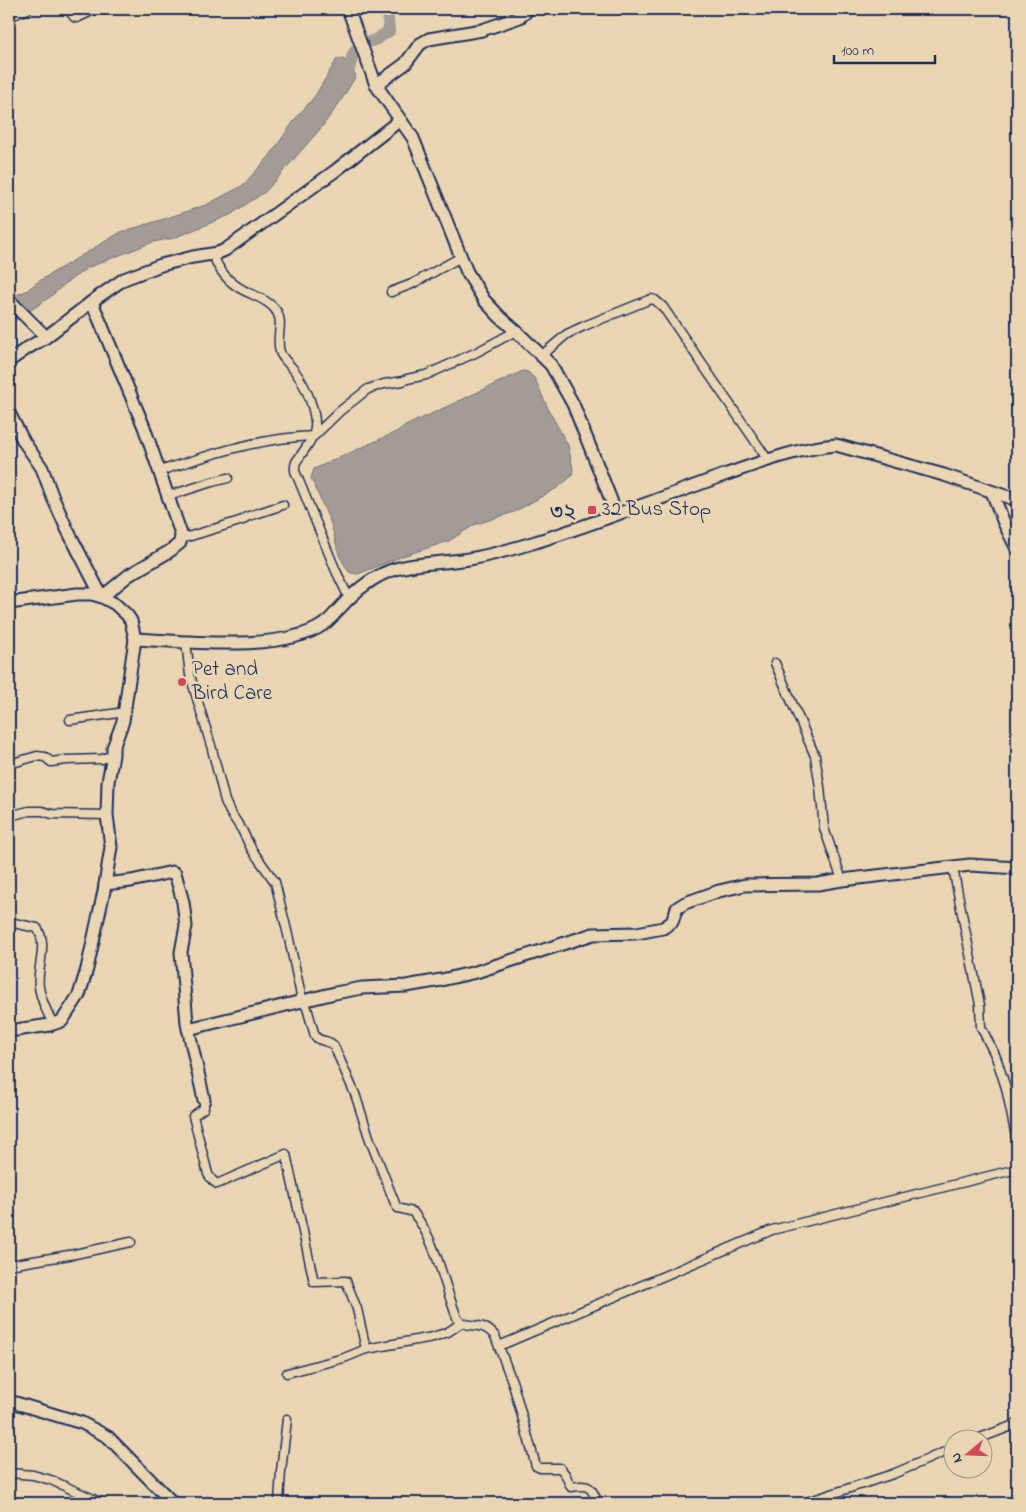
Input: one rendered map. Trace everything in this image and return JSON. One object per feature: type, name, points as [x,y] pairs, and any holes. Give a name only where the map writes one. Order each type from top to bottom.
[{"type":"street","points":[[9,17],[28,9]]},
{"type":"street","points":[[68,9],[77,18],[96,9]]},
{"type":"street","points":[[348,9],[374,81],[413,138],[468,272],[484,300],[500,318],[551,365],[573,404],[615,514]]},
{"type":"street","points":[[374,81],[405,64],[424,41],[429,38],[482,30],[520,17],[526,13],[527,9]]},
{"type":"street","points":[[9,362],[124,279],[161,265],[193,256],[214,254],[224,250],[335,171],[400,120]]},
{"type":"street","points":[[214,254],[222,273],[238,287],[270,304],[278,313],[281,325],[280,352],[296,371],[307,392],[316,421],[314,436]]},
{"type":"street","points":[[391,292],[412,284],[462,257]]},
{"type":"street","points":[[541,356],[567,334],[650,299],[655,300],[663,307],[768,460]]},
{"type":"street","points":[[9,300],[46,337]]},
{"type":"street","points":[[92,302],[138,412],[181,534],[180,543],[170,551],[129,575],[102,597]]},
{"type":"street","points":[[349,598],[295,471],[296,462],[314,436],[340,411],[368,389],[426,375],[477,352],[516,331]]},
{"type":"street","points":[[9,413],[24,442],[42,468],[66,529],[102,597]]},
{"type":"street","points":[[160,471],[234,447],[292,436],[314,436]]},
{"type":"street","points":[[135,638],[186,642],[254,642],[310,632],[325,623],[349,598],[372,580],[395,569],[483,556],[542,540],[768,460],[819,446],[836,445],[944,474],[1017,500]]},
{"type":"street","points":[[168,496],[228,478]]},
{"type":"street","points":[[992,492],[1017,549]]},
{"type":"street","points":[[181,539],[243,520],[246,517],[283,505]]},
{"type":"street","points":[[9,603],[77,594],[92,594],[115,604],[127,615],[131,621],[135,638],[125,712],[113,748],[108,782],[107,815],[111,847],[87,969],[79,995],[62,1021],[9,1031]]},
{"type":"street","points":[[186,642],[190,675],[225,801],[252,850],[275,882],[302,1000],[307,1008],[316,1038],[329,1041],[334,1046],[355,1094],[393,1200],[398,1208],[414,1212],[424,1229],[440,1266],[456,1315],[461,1323],[467,1325],[475,1324],[490,1330],[495,1336],[513,1384],[536,1466],[540,1468],[560,1468],[571,1487],[581,1485],[590,1487],[598,1503]]},
{"type":"street","points":[[775,663],[815,756],[824,828],[842,880]]},
{"type":"street","points":[[70,720],[125,712]]},
{"type":"street","points":[[9,764],[37,756],[45,757],[51,762],[102,759],[113,754]]},
{"type":"street","points":[[9,816],[42,810],[52,814],[107,815]]},
{"type":"street","points":[[188,1029],[302,1000],[362,988],[406,986],[441,980],[499,966],[593,934],[638,933],[663,928],[672,922],[680,905],[718,891],[746,885],[818,884],[970,865],[1017,868]]},
{"type":"street","points":[[953,868],[980,1005],[981,1027],[996,1057],[1006,1088],[1017,1142]]},
{"type":"street","points":[[105,884],[175,873],[183,902],[185,919],[185,934],[181,952],[186,1022],[204,1102],[204,1108],[194,1116],[208,1174],[217,1184],[286,1154],[314,1282],[346,1281],[357,1309],[366,1349]]},
{"type":"street","points":[[9,922],[37,928],[41,934],[43,953],[39,986],[52,1024]]},
{"type":"street","points":[[498,1346],[772,1230],[1017,1169]]},
{"type":"street","points":[[9,1265],[76,1254],[131,1242]]},
{"type":"street","points":[[287,1373],[344,1358],[366,1349],[433,1337],[448,1332],[461,1323]]},
{"type":"street","points":[[9,1401],[82,1423],[108,1437],[161,1499],[173,1503]]},
{"type":"street","points":[[279,1503],[287,1419]]},
{"type":"street","points":[[994,1433],[1017,1424]]},
{"type":"street","points":[[804,1503],[893,1474],[944,1452]]},
{"type":"street","points":[[9,1473],[33,1475],[51,1480],[102,1503]]},
{"type":"shaded area","points":[[337,59],[343,59],[350,65],[356,76],[321,128],[266,191],[230,215],[174,238],[153,242],[87,268],[50,297],[9,325],[9,298],[26,291],[39,281],[121,232],[206,205],[242,186],[269,157],[296,118],[315,96]]},
{"type":"shaded area","points":[[523,371],[528,372],[535,379],[549,411],[568,445],[573,469],[572,476],[557,488],[514,512],[474,525],[449,541],[403,556],[358,574],[348,571],[339,555],[331,524],[311,478],[314,469]]},
{"type":"waterway","points":[[342,78],[349,69],[353,54],[359,46],[377,39],[389,31],[387,9]]},
{"type":"place","name":"32 Bus Stop","points":[[592,510]]},
{"type":"place","name":"Pet and Bird Care","points":[[182,682]]},
{"type":"district","name":"৩২","points":[[563,514]]}]
